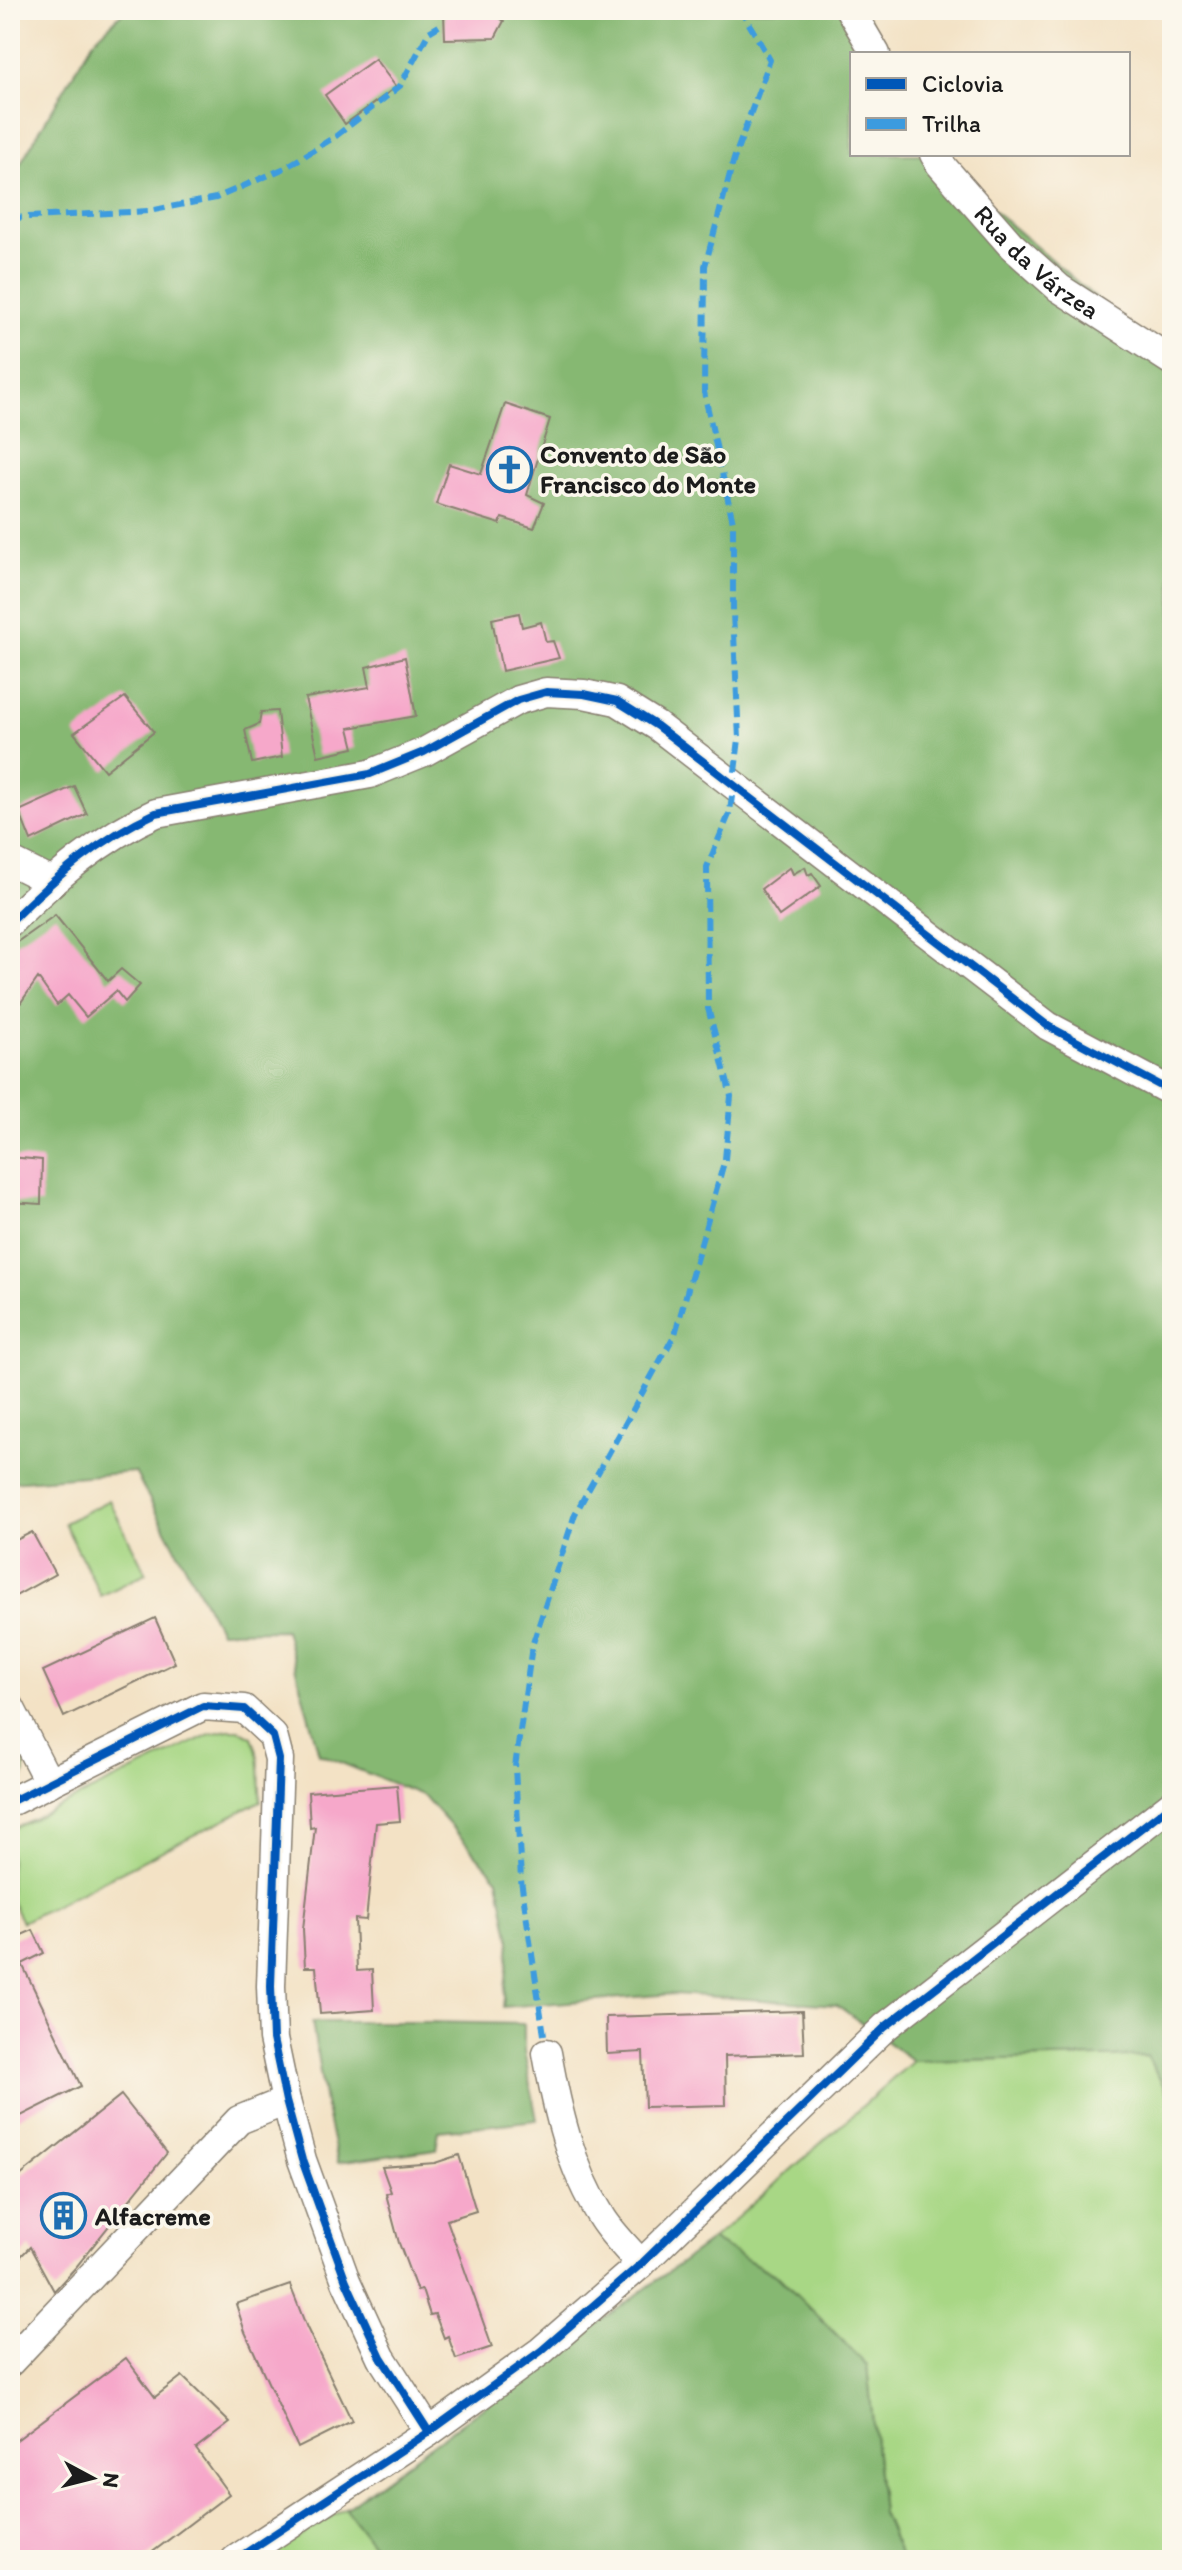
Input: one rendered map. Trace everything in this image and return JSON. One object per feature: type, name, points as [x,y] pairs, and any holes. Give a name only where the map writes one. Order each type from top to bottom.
[{"type":"street","points":[[850,10],[875,52]]},
{"type":"street","name":"Rua da Várzea","points":[[935,156],[1011,245],[1059,288],[1164,356]]},
{"type":"street","points":[[10,922],[50,881],[132,824],[156,813],[370,774],[424,752],[518,700],[546,692],[584,694],[617,701],[657,726],[1048,1026],[1172,1092]]},
{"type":"street","points":[[10,861],[50,881]]},
{"type":"street","points":[[10,1802],[203,1706],[244,1709],[273,1736],[279,1759],[271,2000],[273,2039],[286,2101],[302,2160],[346,2281],[381,2357],[429,2432]]},
{"type":"street","points":[[10,1707],[49,1783]]},
{"type":"street","points":[[235,2560],[429,2432],[541,2351],[641,2264],[885,2027],[1172,1804]]},
{"type":"street","points":[[547,2053],[557,2111],[579,2173],[601,2218],[641,2264]]},
{"type":"street","points":[[10,2362],[239,2120],[286,2101]]},
{"type":"green space","points":[[125,10],[864,10],[885,52],[850,52],[850,156],[936,156],[940,164],[1156,350],[1172,360],[1172,2101],[1147,2056],[913,2061],[837,2005],[674,1994],[503,2007],[510,1941],[498,1879],[424,1796],[319,1754],[285,1630],[220,1631],[135,1472],[10,1482],[10,181],[92,42]]},
{"type":"green space","points":[[109,1500],[146,1573],[101,1596],[64,1523]]},
{"type":"green space","points":[[239,1730],[252,1737],[258,1761],[261,1801],[22,1922],[10,1899],[10,1830],[210,1734]]},
{"type":"green space","points":[[10,1732],[22,1756],[25,1771],[18,1785],[10,1790]]},
{"type":"green space","points":[[312,2022],[524,2024],[524,2051],[537,2120],[439,2131],[436,2149],[338,2163]]},
{"type":"green space","points":[[1147,2056],[1172,2101],[1172,2560],[902,2560],[882,2513],[867,2365],[779,2277],[712,2240],[913,2061]]},
{"type":"green space","points":[[712,2240],[778,2277],[867,2365],[882,2513],[902,2560],[384,2560],[345,2508]]},
{"type":"green space","points":[[345,2508],[384,2560],[262,2560]]},
{"type":"building","points":[[494,13],[504,21],[495,38],[445,39],[444,14]]},
{"type":"building","points":[[375,59],[396,87],[345,124],[325,95]]},
{"type":"building","name":"Convento de São Francisco do Monte","points":[[505,404],[550,419],[527,495],[544,503],[534,528],[502,518],[500,524],[436,504],[449,464],[481,474]]},
{"type":"building","points":[[519,613],[522,627],[541,622],[546,642],[553,641],[559,658],[502,671],[492,619]]},
{"type":"building","points":[[405,657],[416,716],[349,728],[354,748],[318,756],[305,698],[370,687],[366,667]]},
{"type":"building","points":[[125,697],[154,732],[105,771],[74,733]]},
{"type":"building","points":[[277,711],[282,757],[252,763],[245,730],[259,724],[261,712]]},
{"type":"building","points":[[74,786],[87,814],[31,841],[19,811]]},
{"type":"building","points":[[790,867],[793,874],[805,867],[808,875],[812,873],[821,886],[779,916],[761,889]]},
{"type":"building","points":[[55,915],[108,981],[121,969],[140,985],[125,1002],[116,991],[86,1017],[68,995],[57,1005],[38,978],[10,1018],[10,947]]},
{"type":"building","points":[[10,1157],[42,1160],[41,1204],[10,1202]]},
{"type":"building","points":[[32,1532],[55,1574],[10,1599],[10,1543]]},
{"type":"building","points":[[155,1618],[175,1663],[64,1717],[43,1671]]},
{"type":"building","points":[[397,1785],[400,1821],[376,1823],[366,1920],[355,1919],[357,1971],[372,1970],[374,2010],[320,2014],[316,1967],[305,1967],[303,1929],[315,1827],[310,1828],[308,1792]]},
{"type":"building","points":[[33,1930],[44,1953],[22,1964],[81,2086],[15,2119],[10,2109],[10,1940]]},
{"type":"building","points":[[802,2011],[804,2053],[725,2056],[726,2105],[645,2107],[643,2052],[607,2054],[606,2017]]},
{"type":"building","name":"Alfacreme","points":[[121,2095],[167,2153],[54,2291],[30,2247],[10,2267],[10,2184]]},
{"type":"building","points":[[459,2155],[476,2211],[447,2220],[492,2347],[456,2359],[448,2336],[444,2338],[435,2314],[430,2315],[422,2290],[417,2291],[399,2243],[386,2194],[391,2192],[382,2167],[435,2163]]},
{"type":"building","points":[[290,2285],[352,2421],[298,2448],[245,2332],[236,2304]]},
{"type":"building","points":[[126,2358],[155,2397],[182,2376],[230,2423],[196,2449],[229,2494],[142,2560],[10,2560],[10,2445]]},
{"type":"marked path","points":[[544,2035],[521,1880],[515,1767],[532,1646],[575,1514],[675,1334],[725,1159],[731,1096],[708,1008],[707,867],[730,812],[739,739],[733,613],[733,522],[704,392],[705,266],[734,159],[770,60],[741,10]]},
{"type":"marked path","points":[[10,218],[149,211],[216,198],[285,168],[336,136],[400,86],[429,32],[439,26]]},
{"type":"cycle path","points":[[10,922],[78,861],[135,823],[156,813],[370,774],[424,752],[518,700],[546,692],[584,694],[617,701],[657,726],[1048,1026],[1172,1092]]},
{"type":"cycle path","points":[[10,1802],[203,1706],[244,1709],[273,1736],[279,1759],[271,1986],[273,2039],[286,2101],[302,2160],[346,2281],[381,2357],[429,2432]]},
{"type":"cycle path","points":[[235,2560],[429,2432],[541,2351],[641,2264],[885,2027],[1172,1804]]},
{"type":"place","name":"Convento de São Francisco do Monte","points":[[509,469]]},
{"type":"place","name":"Alfacreme","points":[[64,2216]]}]
